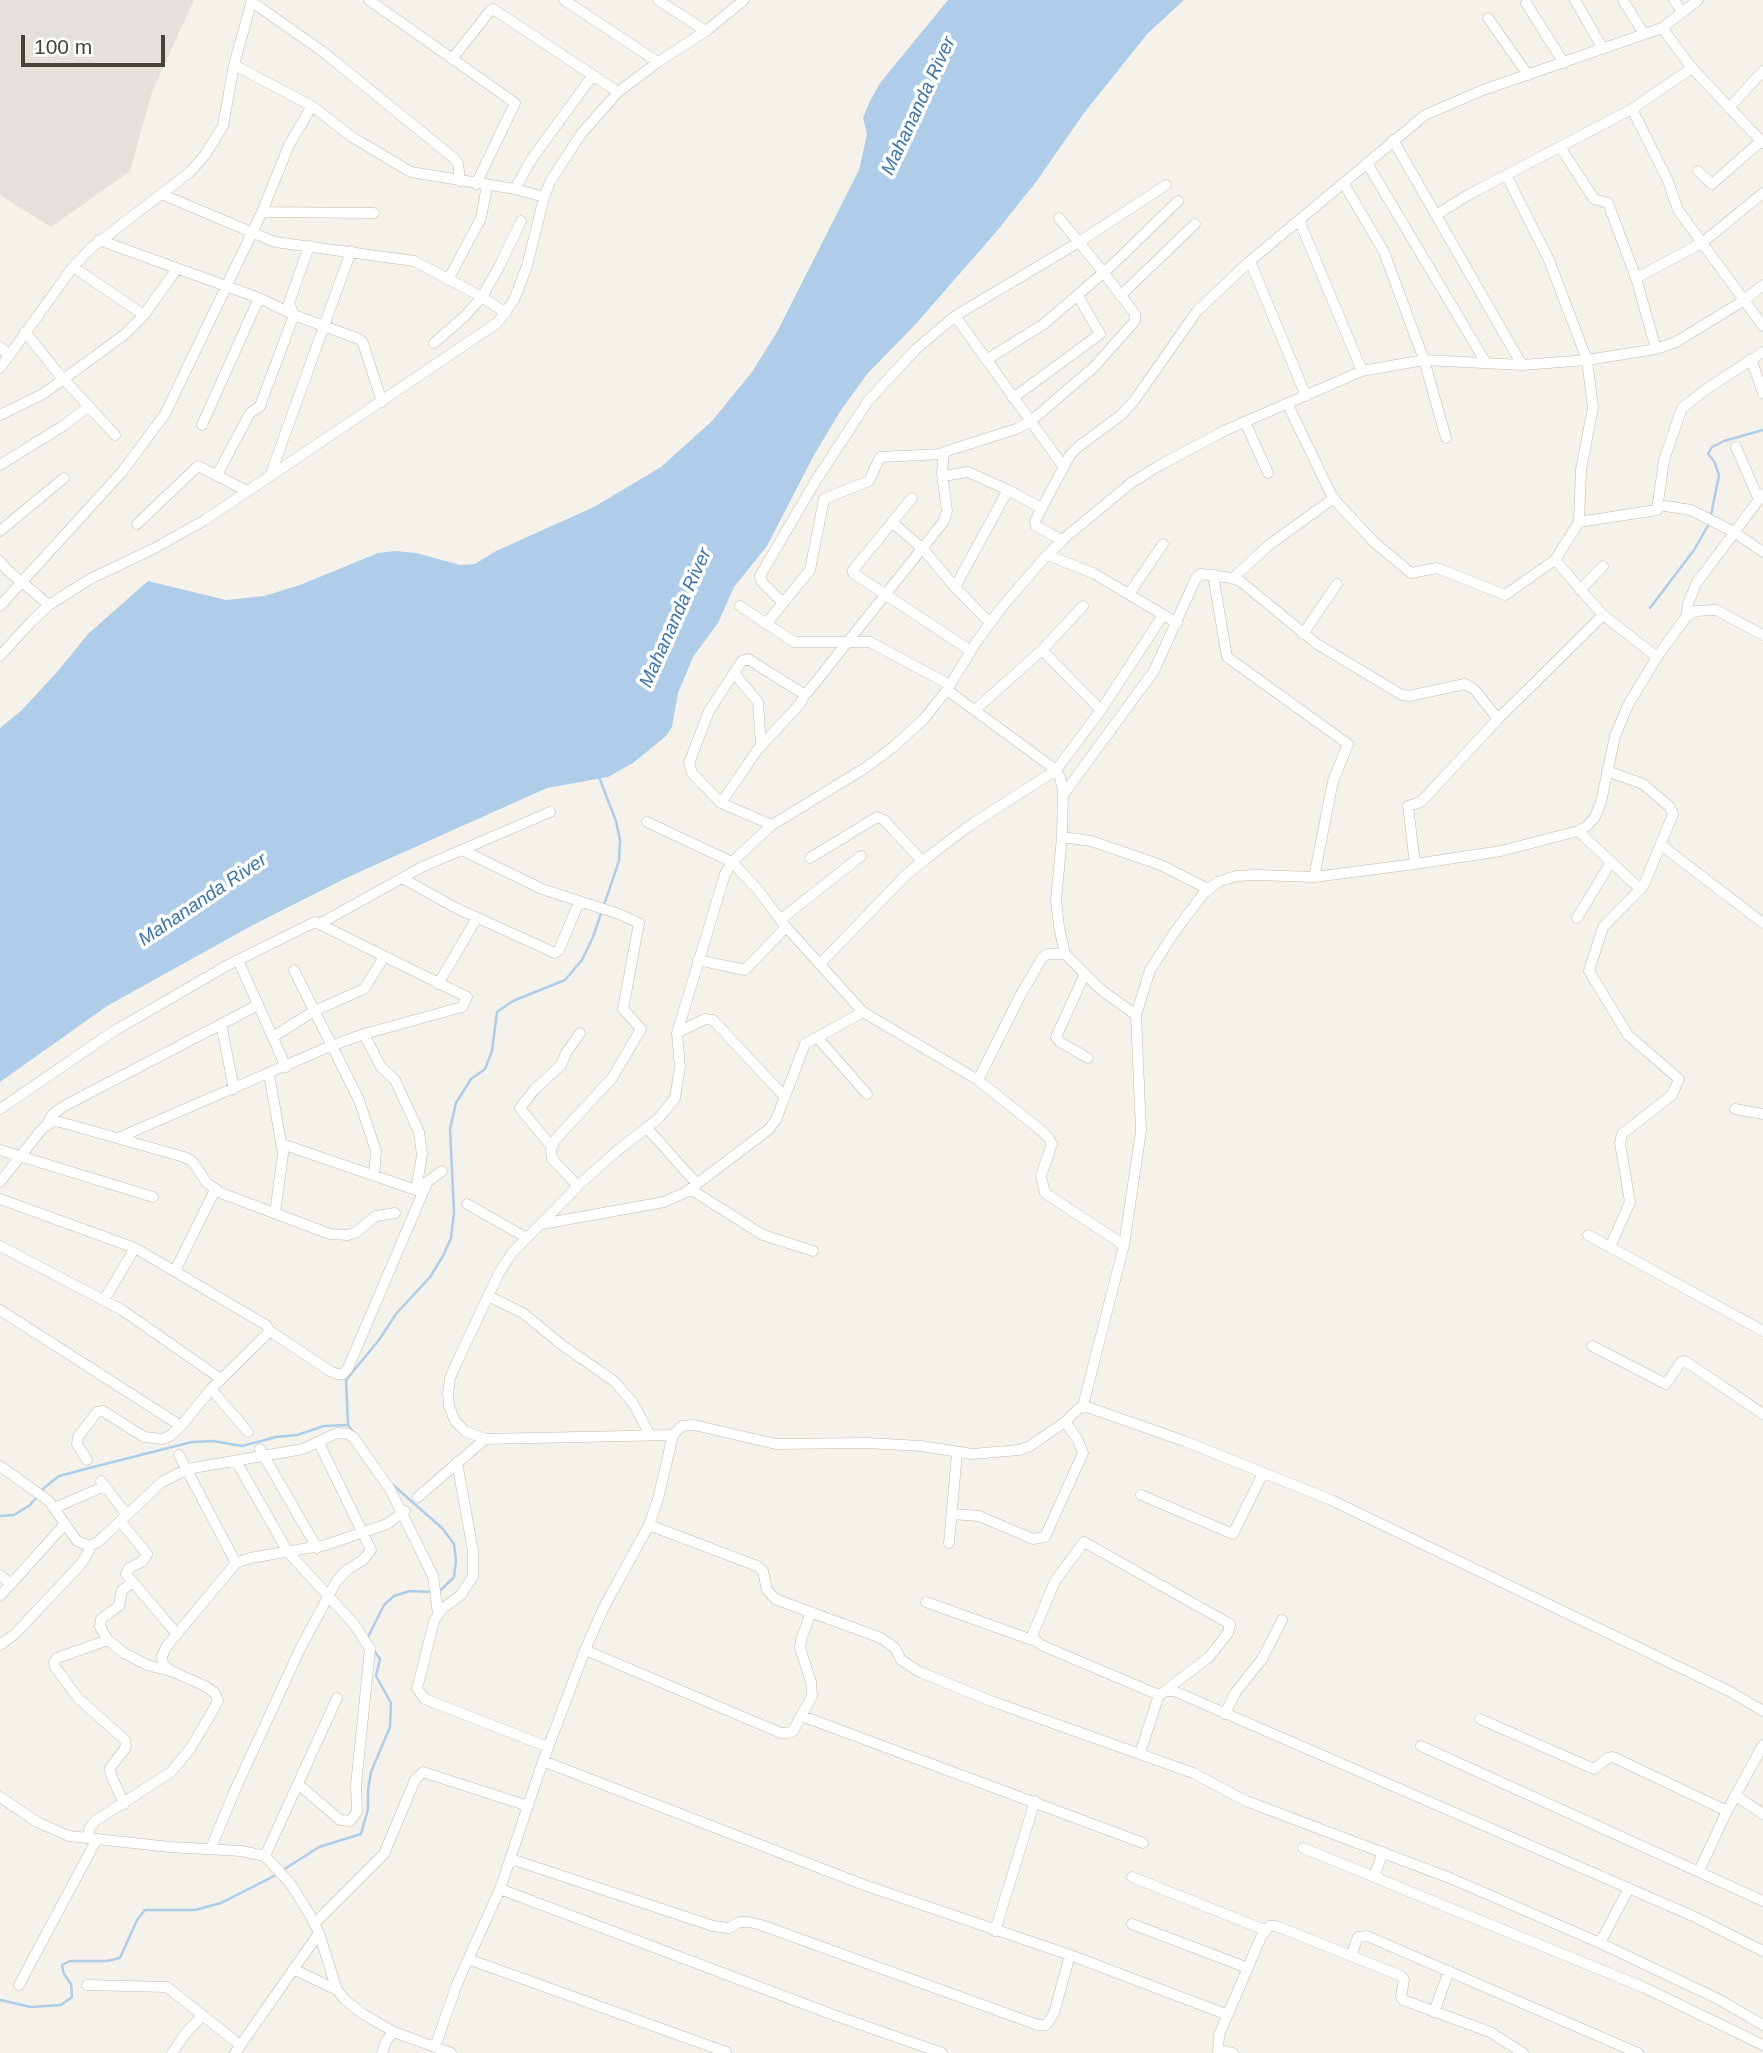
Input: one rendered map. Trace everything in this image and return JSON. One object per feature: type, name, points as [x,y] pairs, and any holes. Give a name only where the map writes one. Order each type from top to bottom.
[{"type":"street","points":[[369,0],[515,103],[476,184]]},
{"type":"street","points":[[452,59],[499,0]]},
{"type":"street","points":[[564,0],[658,62]]},
{"type":"street","points":[[658,0],[706,31]]},
{"type":"street","points":[[1575,0],[1603,49]]},
{"type":"street","points":[[1623,0],[1644,34]]},
{"type":"street","points":[[1674,0],[1682,12]]},
{"type":"street","points":[[1061,541],[1036,526],[1035,521],[1063,466],[1077,447],[1105,428],[1127,408],[1197,310],[1250,261],[1425,115],[1483,90],[1662,28],[1698,0]]},
{"type":"street","points":[[0,368],[73,267],[99,240],[190,172],[216,139],[223,126],[234,65],[252,1],[322,51],[455,159],[460,181]]},
{"type":"street","points":[[0,656],[49,605],[90,579],[205,520],[487,332],[506,313],[514,300],[527,266],[544,197],[581,134],[618,92],[706,31],[740,2]]},
{"type":"street","points":[[1526,3],[1564,63]]},
{"type":"street","points":[[492,10],[618,92]]},
{"type":"street","points":[[1488,18],[1528,75]]},
{"type":"street","points":[[1662,28],[1692,68],[1762,142],[1712,184],[1698,171]]},
{"type":"street","points":[[234,65],[312,106],[352,137],[411,172],[515,189],[544,197]]},
{"type":"street","points":[[1436,215],[1632,109],[1692,68]]},
{"type":"street","points":[[1729,108],[1763,71]]},
{"type":"street","points":[[515,189],[538,150],[593,75]]},
{"type":"street","points":[[0,606],[122,472],[165,414],[251,230],[262,212],[289,145],[312,106]]},
{"type":"street","points":[[1632,109],[1668,181],[1675,205],[1763,326]]},
{"type":"street","points":[[1393,140],[1522,365]]},
{"type":"street","points":[[1560,147],[1594,199],[1608,203],[1636,278],[1656,349]]},
{"type":"street","points":[[1367,163],[1486,363]]},
{"type":"street","points":[[1287,404],[1334,498],[1358,526],[1411,573],[1437,568],[1505,595],[1555,560],[1579,522],[1581,469],[1593,408],[1587,360],[1549,260],[1506,175]]},
{"type":"street","points":[[1344,184],[1384,252],[1424,360],[1446,438]]},
{"type":"street","points":[[448,279],[481,218],[487,186]]},
{"type":"street","points":[[783,603],[761,582],[760,576],[815,482],[868,401],[915,350],[955,316],[1166,186]]},
{"type":"street","points":[[1636,278],[1702,243],[1763,193]]},
{"type":"street","points":[[161,194],[251,230],[271,241],[414,261],[506,313]]},
{"type":"street","points":[[986,360],[1044,324],[1078,296],[1178,201]]},
{"type":"street","points":[[262,212],[374,213]]},
{"type":"street","points":[[766,624],[810,570],[824,499],[869,481],[880,457],[943,454],[1016,429],[1031,421],[1094,367],[1135,321],[1135,314],[1059,218]]},
{"type":"street","points":[[1299,220],[1362,371]]},
{"type":"street","points":[[434,343],[464,317],[481,297],[521,221]]},
{"type":"street","points":[[1121,296],[1195,224]]},
{"type":"street","points":[[99,240],[259,298],[294,315],[359,339],[363,343],[383,402]]},
{"type":"street","points":[[218,475],[250,414],[260,406],[294,315],[289,303],[309,246]]},
{"type":"street","points":[[270,476],[351,251]]},
{"type":"street","points":[[1250,261],[1306,396]]},
{"type":"street","points":[[73,267],[144,315]]},
{"type":"street","points":[[0,415],[43,394],[124,335],[144,315],[176,270]]},
{"type":"street","points":[[673,1434],[485,1439],[465,1431],[455,1421],[449,1406],[448,1393],[450,1378],[506,1261],[578,1186],[671,1106],[680,1067],[677,1032],[725,874],[732,862],[772,825],[865,768],[892,748],[923,719],[949,687],[990,623],[1046,555],[1130,483],[1245,422],[1362,371],[1424,360],[1522,365],[1587,360],[1656,349],[1676,342],[1743,302],[1763,285]]},
{"type":"street","points":[[1013,398],[1100,334],[1078,296]]},
{"type":"street","points":[[201,425],[259,298]]},
{"type":"street","points":[[955,316],[1063,466]]},
{"type":"street","points":[[25,332],[64,380],[115,435]]},
{"type":"street","points":[[0,347],[9,355]]},
{"type":"street","points":[[1579,522],[1655,511],[1659,505],[1664,460],[1681,411],[1708,388],[1763,352]]},
{"type":"street","points":[[1751,359],[1763,393]]},
{"type":"street","points":[[0,465],[89,407]]},
{"type":"street","points":[[1245,422],[1268,473]]},
{"type":"street","points":[[1686,617],[1696,584],[1761,497],[1735,447]]},
{"type":"street","points":[[721,803],[761,746],[800,704],[805,694],[850,642],[883,595],[923,549],[946,516],[943,454]]},
{"type":"street","points":[[137,524],[198,466],[247,491]]},
{"type":"street","points":[[943,476],[968,472],[1041,508]]},
{"type":"street","points":[[0,531],[64,478]]},
{"type":"street","points":[[955,587],[1008,490]]},
{"type":"street","points":[[912,498],[852,572],[883,595],[971,650]]},
{"type":"street","points":[[1233,578],[1269,545],[1334,498]]},
{"type":"street","points":[[1659,505],[1691,510],[1734,532],[1763,552]]},
{"type":"street","points":[[892,523],[923,549],[990,623]]},
{"type":"street","points":[[1129,594],[1163,544]]},
{"type":"street","points":[[1046,555],[1093,573],[1177,623]]},
{"type":"street","points":[[1555,560],[1603,615],[1657,657]]},
{"type":"street","points":[[0,561],[8,572],[49,605]]},
{"type":"street","points":[[1580,590],[1603,566]]},
{"type":"street","points":[[1063,795],[1154,671],[1196,578],[1201,574],[1240,581],[1303,634],[1405,696],[1467,685],[1474,689],[1498,719]]},
{"type":"street","points":[[1213,575],[1227,657],[1348,744],[1333,780],[1314,877]]},
{"type":"street","points":[[1303,634],[1337,584]]},
{"type":"street","points":[[740,606],[794,642],[874,643],[949,687],[975,710],[1056,770],[1062,783],[1063,795],[1056,900],[1065,954],[1084,976],[1136,1015]]},
{"type":"street","points":[[975,710],[1042,650],[1083,607]]},
{"type":"street","points":[[435,2047],[468,1959],[511,1859],[542,1761],[585,1650],[604,1607],[649,1525],[673,1434],[682,1426],[694,1425],[776,1444],[867,1443],[921,1446],[957,1453],[1019,1450],[1041,1440],[1083,1406],[1124,1245],[1141,1131],[1136,1015],[1150,970],[1208,889],[1218,882],[1236,876],[1256,874],[1314,877],[1415,864],[1501,851],[1578,831],[1595,817],[1621,720],[1657,657],[1686,617],[1695,611],[1716,610],[1763,635]]},
{"type":"street","points":[[820,964],[907,874],[970,826],[1056,770],[1101,710],[1163,615]]},
{"type":"street","points":[[1415,864],[1408,806],[1421,802],[1498,719],[1603,615]]},
{"type":"street","points":[[1042,650],[1101,710]]},
{"type":"street","points":[[772,825],[721,803],[692,773],[688,762],[709,711],[742,661],[747,659],[805,694]]},
{"type":"street","points":[[734,673],[758,702],[761,746]]},
{"type":"street","points":[[1607,771],[1643,783],[1670,807],[1673,814],[1649,876],[1603,927],[1589,971],[1628,1035],[1679,1079],[1670,1097],[1622,1134],[1620,1143],[1630,1202],[1610,1247]]},
{"type":"street","points":[[321,923],[402,878],[550,812]]},
{"type":"street","points":[[810,858],[877,817],[884,820],[923,862]]},
{"type":"street","points":[[647,822],[732,862],[758,890],[783,924],[863,1012],[978,1080],[1037,1127],[1051,1141],[1041,1176],[1045,1193],[1124,1245]]},
{"type":"street","points":[[1578,831],[1640,889]]},
{"type":"street","points":[[1062,837],[1091,841],[1161,865],[1208,889]]},
{"type":"street","points":[[1661,845],[1763,922]]},
{"type":"street","points":[[462,850],[542,889],[639,923],[623,1009],[641,1029],[612,1078],[555,1140],[550,1154],[578,1186]]},
{"type":"street","points":[[698,960],[745,970],[783,924],[860,856]]},
{"type":"street","points":[[1577,918],[1611,862]]},
{"type":"street","points":[[402,878],[477,918],[557,953],[579,902]]},
{"type":"street","points":[[438,984],[477,918]]},
{"type":"street","points":[[0,1110],[114,1031],[238,960],[315,922],[466,997],[463,1006],[364,1034],[332,1046],[118,1138]]},
{"type":"street","points":[[978,1080],[1042,958],[1047,954],[1065,954]]},
{"type":"street","points":[[273,1037],[314,1011],[364,989],[384,957]]},
{"type":"street","points":[[238,960],[286,1066]]},
{"type":"street","points":[[294,970],[358,1096],[376,1151],[373,1176]]},
{"type":"street","points":[[1084,976],[1056,1037],[1088,1058]]},
{"type":"street","points":[[0,1182],[58,1109],[258,1005]]},
{"type":"street","points":[[542,1224],[664,1202],[694,1186],[761,1137],[776,1120],[801,1050],[807,1043],[863,1012]]},
{"type":"street","points":[[677,1032],[705,1019],[713,1020],[784,1096]]},
{"type":"street","points":[[220,1024],[234,1089]]},
{"type":"street","points":[[552,1147],[520,1108],[534,1090],[561,1065],[580,1033]]},
{"type":"street","points":[[364,1034],[383,1069],[395,1080],[419,1132],[422,1155],[416,1190]]},
{"type":"street","points":[[817,1037],[867,1094]]},
{"type":"street","points":[[269,1074],[283,1154],[275,1213]]},
{"type":"street","points":[[1735,1109],[1763,1114]]},
{"type":"street","points":[[47,1124],[60,1122],[192,1161],[215,1190],[330,1234],[355,1233],[376,1216],[395,1213]]},
{"type":"street","points":[[648,1128],[694,1186],[763,1235],[813,1251]]},
{"type":"street","points":[[282,1144],[416,1190]]},
{"type":"street","points":[[0,1150],[153,1197]]},
{"type":"street","points":[[416,1190],[442,1171]]},
{"type":"street","points":[[0,1199],[135,1248],[265,1325],[330,1371],[343,1374],[348,1368],[426,1183]]},
{"type":"street","points":[[175,1272],[215,1190]]},
{"type":"street","points":[[467,1204],[527,1238]]},
{"type":"street","points":[[1588,1235],[1763,1331]]},
{"type":"street","points":[[0,1246],[104,1300],[144,1324],[221,1378]]},
{"type":"street","points":[[104,1300],[135,1248]]},
{"type":"street","points":[[488,1296],[523,1313],[562,1345],[614,1381],[633,1404],[650,1435]]},
{"type":"street","points":[[0,1310],[181,1426]]},
{"type":"street","points":[[87,1460],[77,1444],[78,1437],[97,1412],[103,1411],[144,1437],[171,1438],[221,1378],[270,1331]]},
{"type":"street","points":[[1592,1346],[1666,1384],[1681,1362],[1685,1361],[1763,1414]]},
{"type":"street","points":[[211,1389],[248,1432]]},
{"type":"street","points":[[1083,1406],[1185,1441],[1331,1500],[1729,1691],[1763,1711]]},
{"type":"street","points":[[952,1514],[979,1516],[1033,1539],[1045,1537],[1083,1453],[1078,1440],[1065,1422]]},
{"type":"street","points":[[0,1645],[16,1634],[80,1565],[90,1546],[124,1519],[162,1482],[187,1469],[236,1461],[262,1453],[303,1449],[337,1433],[353,1437],[390,1489],[436,1583],[438,1614]]},
{"type":"street","points":[[418,1497],[485,1439]]},
{"type":"street","points":[[211,1848],[301,1647],[341,1575],[369,1555],[371,1550],[318,1443]]},
{"type":"street","points":[[262,1453],[317,1548]]},
{"type":"street","points":[[949,1543],[957,1453]]},
{"type":"street","points":[[178,1455],[236,1563]]},
{"type":"street","points":[[236,1461],[288,1552],[359,1630],[370,1649],[356,1785],[357,1812],[350,1821],[340,1820],[298,1784]]},
{"type":"street","points":[[457,1462],[474,1551],[473,1576],[461,1595],[438,1614],[434,1622],[417,1684],[420,1695],[548,1747]]},
{"type":"street","points":[[0,1466],[31,1486],[52,1504],[77,1541],[90,1546]]},
{"type":"street","points":[[1141,1495],[1233,1534],[1263,1473]]},
{"type":"street","points":[[52,1504],[103,1484],[147,1554],[143,1561],[126,1574],[177,1634]]},
{"type":"street","points":[[171,1671],[163,1664],[162,1656],[236,1563],[250,1558],[317,1548],[387,1524],[403,1513]]},
{"type":"street","points":[[0,1596],[65,1524]]},
{"type":"street","points":[[649,1525],[757,1566],[763,1571],[769,1595],[775,1600],[881,1638],[895,1648],[901,1660],[920,1672],[990,1701],[1193,1773],[1246,1801],[1450,1878],[1718,1998],[1763,2025]]},
{"type":"street","points":[[1035,1641],[1032,1636],[1034,1629],[1050,1591],[1060,1573],[1085,1542],[1230,1624],[1228,1633],[1209,1657],[1162,1693],[1140,1753]]},
{"type":"street","points":[[0,1575],[11,1584]]},
{"type":"street","points":[[93,1838],[89,1829],[95,1821],[159,1781],[181,1761],[218,1701],[215,1693],[205,1686],[171,1671],[138,1662],[108,1640],[99,1622],[119,1606],[122,1590],[132,1583]]},
{"type":"street","points":[[926,1602],[1035,1641],[1162,1693],[1174,1691],[1695,1917],[1763,1951]]},
{"type":"street","points":[[585,1650],[781,1733],[788,1733],[793,1731],[812,1696],[811,1682],[800,1648],[800,1640],[811,1612]]},
{"type":"street","points":[[1225,1714],[1236,1693],[1262,1659],[1282,1620]]},
{"type":"street","points":[[108,1640],[57,1658],[54,1662],[60,1675],[78,1698],[125,1740],[124,1750],[110,1768],[124,1804]]},
{"type":"street","points":[[268,1859],[337,1698]]},
{"type":"street","points":[[802,1716],[1143,1843]]},
{"type":"street","points":[[1479,1719],[1594,1769],[1613,1757],[1727,1811]]},
{"type":"street","points":[[1699,1871],[1735,1795],[1763,1745]]},
{"type":"street","points":[[1421,1746],[1763,1901]]},
{"type":"street","points":[[542,1761],[864,1885],[1070,1955],[1228,2015]]},
{"type":"street","points":[[87,1986],[167,1987],[238,2049],[317,1929],[384,1854],[415,1780],[423,1772],[528,1805]]},
{"type":"street","points":[[1735,1795],[1763,1814]]},
{"type":"street","points":[[0,1798],[54,1831],[170,1847],[241,1851],[268,1859],[300,1896],[317,1929],[337,1990],[345,2000],[394,2032],[451,2053]]},
{"type":"street","points":[[995,1931],[1035,1801]]},
{"type":"street","points":[[19,1985],[93,1838]]},
{"type":"street","points":[[1303,1848],[1643,1987],[1762,2042]]},
{"type":"street","points":[[1377,1878],[1376,1870],[1383,1853]]},
{"type":"street","points":[[511,1859],[713,1926],[729,1928],[740,1922],[761,1925],[1038,2025],[1046,2025],[1055,2013],[1070,1955]]},
{"type":"street","points":[[1132,1877],[1265,1930]]},
{"type":"street","points":[[500,1888],[831,2014],[942,2053]]},
{"type":"street","points":[[1600,1943],[1629,1888]]},
{"type":"street","points":[[1132,1924],[1248,1968]]},
{"type":"street","points":[[1233,2053],[1219,2053],[1219,2035],[1269,1926],[1284,1928],[1401,1976],[1404,1980],[1402,2000],[1490,2032],[1523,2053]]},
{"type":"street","points":[[1351,1956],[1355,1941],[1361,1935],[1638,2053]]},
{"type":"street","points":[[468,1959],[726,2052]]},
{"type":"street","points":[[293,1969],[337,1990]]},
{"type":"street","points":[[1434,2012],[1448,1971]]},
{"type":"street","points":[[172,2053],[202,2016]]},
{"type":"street","points":[[382,2053],[389,2036],[394,2032]]},
{"type":"shaded area","points":[[0,0],[194,0],[152,92],[130,171],[51,227],[0,195]]},
{"type":"water","name":"Mahananda River","points":[[948,0],[1184,0],[1148,33],[1084,113],[1036,182],[996,232],[914,326],[868,373],[841,410],[814,455],[767,546],[734,587],[718,623],[693,657],[678,693],[672,727],[666,736],[633,763],[608,777],[547,788],[346,878],[253,925],[107,1006],[0,1082],[0,728],[22,710],[88,634],[148,581],[226,600],[264,596],[300,585],[378,553],[416,553],[460,565],[475,564],[496,551],[594,507],[661,467],[712,421],[752,372],[777,332],[859,170],[867,134],[863,118],[869,103],[880,83]]},
{"type":"waterway","points":[[1711,515],[1719,475],[1708,454],[1712,447],[1763,430]]},
{"type":"waterway","points":[[1650,608],[1694,550],[1710,522]]},
{"type":"waterway","points":[[353,1432],[348,1425],[346,1380],[379,1340],[396,1314],[430,1277],[451,1238],[454,1212],[450,1129],[456,1103],[471,1079],[485,1069],[492,1051],[497,1012],[513,1001],[565,980],[582,960],[593,937],[619,861],[620,840],[616,821],[599,777]]},
{"type":"waterway","points":[[0,1516],[14,1515],[30,1505],[44,1488],[59,1476],[97,1466],[192,1442],[213,1441],[242,1446],[276,1437],[297,1435],[324,1426],[348,1425]]},
{"type":"waterway","points":[[393,1485],[443,1529],[454,1544],[454,1577],[438,1590]]},
{"type":"waterway","points":[[368,1637],[384,1605],[394,1596],[410,1591],[431,1592]]},
{"type":"waterway","points":[[283,1870],[319,1847],[361,1834],[368,1809],[371,1772],[390,1727],[391,1703],[376,1676],[380,1659],[373,1649]]},
{"type":"waterway","points":[[0,2000],[31,2007],[61,2005],[72,1997],[71,1984],[62,1965],[70,1961],[107,1961],[120,1958],[137,1920],[145,1910],[195,1910],[221,1903],[278,1874]]}]
